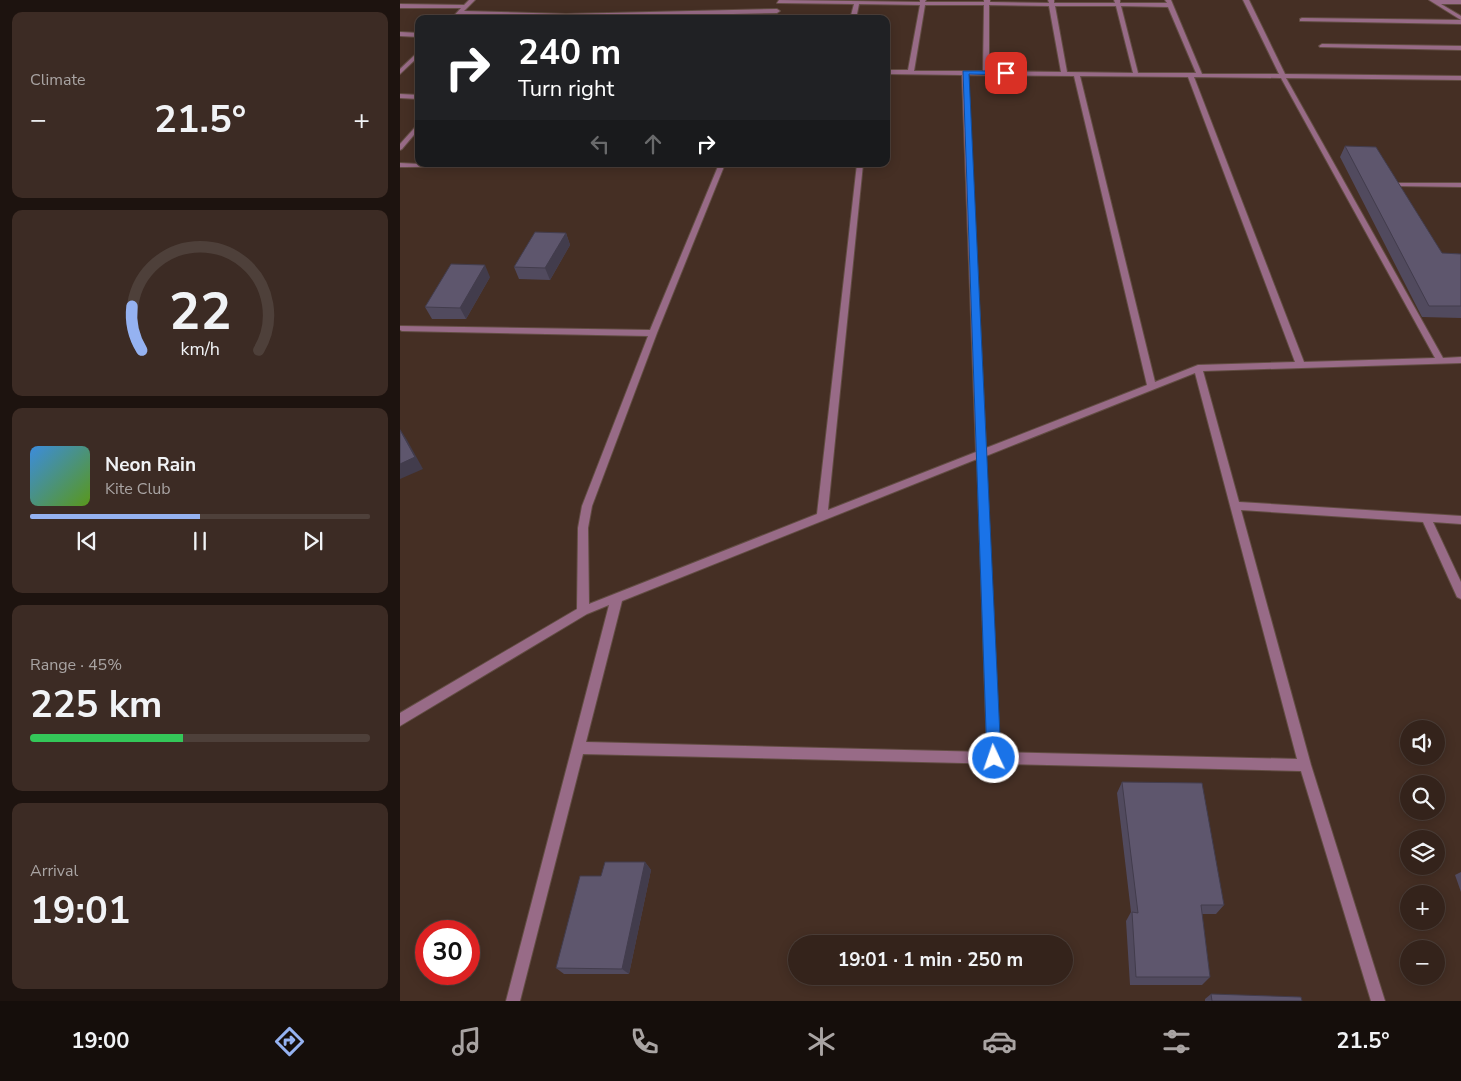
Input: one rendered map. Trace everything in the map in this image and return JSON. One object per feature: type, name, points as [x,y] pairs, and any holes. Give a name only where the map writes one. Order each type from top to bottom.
[{"type":"street","points":[[457,15],[472,0]]},
{"type":"street","points":[[1246,0],[1282,77],[1440,360]]},
{"type":"street","points":[[776,15],[779,1],[1169,2],[1200,76]]},
{"type":"street","points":[[854,15],[858,1]]},
{"type":"street","points":[[911,72],[923,1]]},
{"type":"street","points":[[986,73],[987,1]]},
{"type":"street","points":[[1434,1],[1461,2]]},
{"type":"street","points":[[1434,1],[1461,18]]},
{"type":"street","points":[[1052,2],[1064,74]]},
{"type":"street","points":[[1117,2],[1136,74]]},
{"type":"street","points":[[400,6],[465,7]]},
{"type":"street","points":[[608,15],[777,11]]},
{"type":"street","points":[[460,12],[540,15]]},
{"type":"street","points":[[1302,20],[1461,22]]},
{"type":"street","points":[[400,34],[415,35]]},
{"type":"street","points":[[1322,46],[1461,48]]},
{"type":"street","points":[[400,72],[415,57]]},
{"type":"street","points":[[400,61],[411,61]]},
{"type":"street","points":[[890,72],[1461,78]]},
{"type":"street","points":[[965,72],[994,758]]},
{"type":"street","points":[[1077,74],[1151,385]]},
{"type":"street","points":[[1191,76],[1300,364]]},
{"type":"street","points":[[400,96],[415,97]]},
{"type":"street","points":[[400,148],[415,130]]},
{"type":"street","points":[[400,165],[415,165]]},
{"type":"street","points":[[583,611],[583,528],[588,506],[653,333],[721,167]]},
{"type":"street","points":[[822,516],[860,167]]},
{"type":"street","points":[[1398,185],[1461,185]]},
{"type":"street","points":[[402,328],[653,333]]},
{"type":"street","points":[[400,720],[583,611],[1198,368],[1461,360]]},
{"type":"street","points":[[1198,368],[1305,765],[1378,1001]]},
{"type":"street","points":[[1235,506],[1461,520]]},
{"type":"street","points":[[1426,518],[1461,594]]},
{"type":"street","points":[[514,1001],[617,598]]},
{"type":"street","points":[[578,748],[1305,765]]},
{"type":"building","points":[[1345,146],[1376,147],[1442,253],[1461,254],[1461,306],[1429,306]]},
{"type":"building","points":[[535,232],[566,233],[545,268],[514,267]]},
{"type":"building","points":[[451,264],[485,265],[460,308],[425,307]]},
{"type":"building","points":[[400,430],[415,457],[400,464]]},
{"type":"building","points":[[1122,782],[1202,783],[1224,905],[1201,905],[1210,977],[1136,977],[1132,912],[1138,913]]},
{"type":"building","points":[[605,862],[645,862],[622,969],[556,968],[580,876],[601,876]]},
{"type":"building","points":[[1211,994],[1301,997],[1302,1001],[1212,1001]]},
{"type":"route","points":[[994,758],[965,72],[1006,73]]}]
